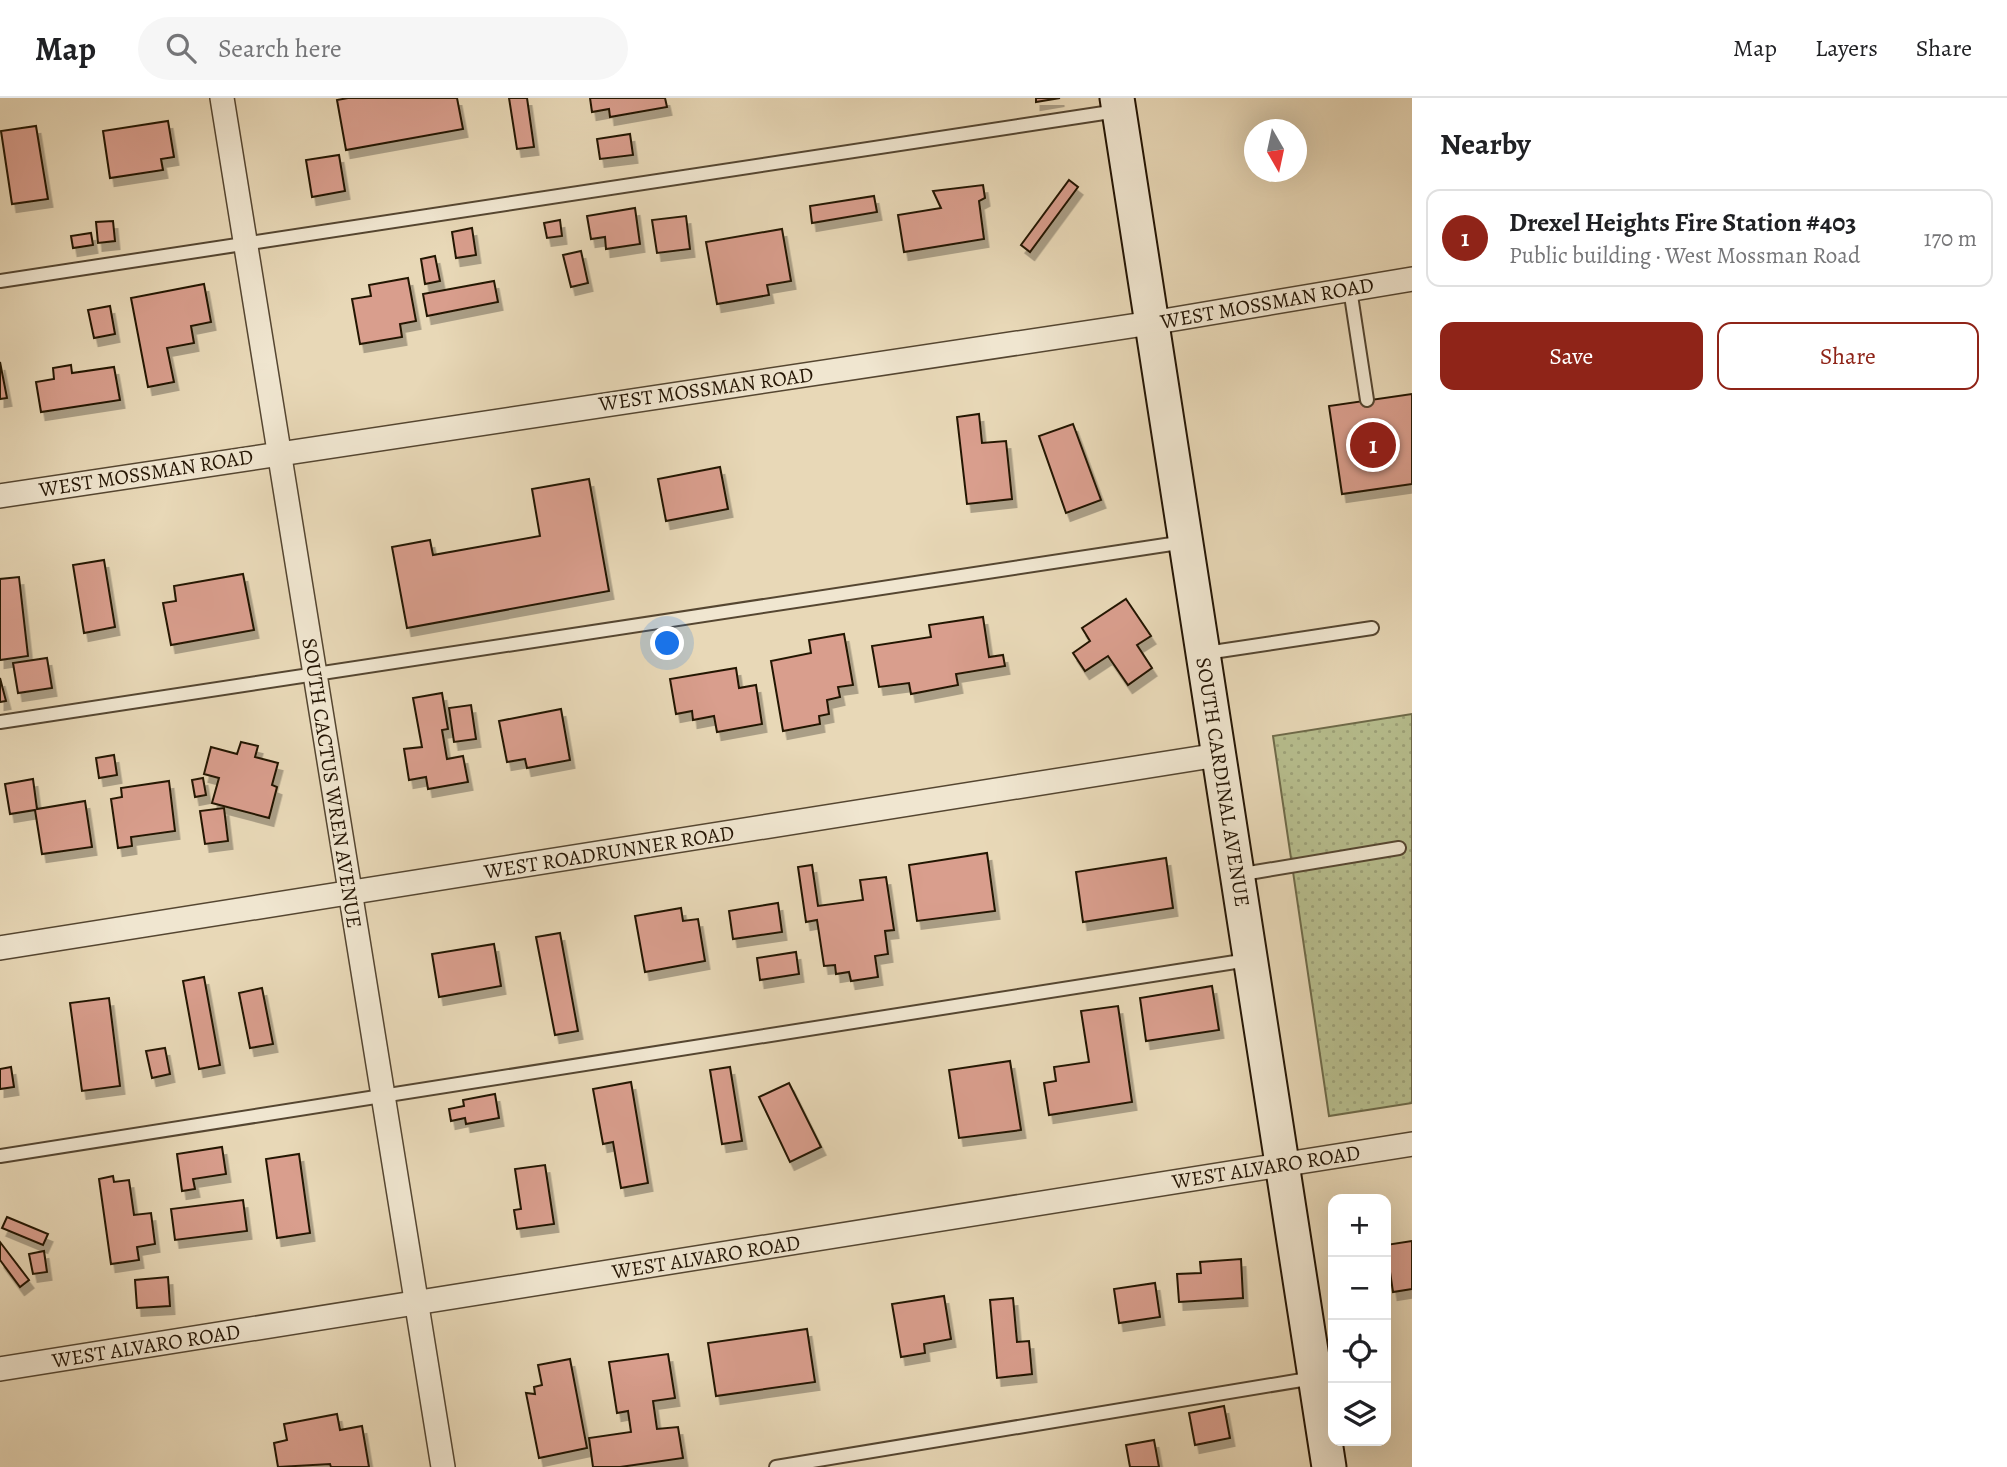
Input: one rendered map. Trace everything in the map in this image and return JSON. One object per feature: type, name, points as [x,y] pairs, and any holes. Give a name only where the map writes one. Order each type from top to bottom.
[{"type":"main road","name":"SOUTH CARDINAL AVENUE","points":[[1118,104],[1329,1467]]},
{"type":"street","name":"SOUTH CACTUS WREN AVENUE","points":[[222,98],[443,1467]]},
{"type":"street","name":"WEST MOSSMAN ROAD","points":[[0,496],[1151,323],[1412,279]]},
{"type":"street","name":"WEST ROADRUNNER ROAD","points":[[0,948],[1218,755]]},
{"type":"street","name":"WEST ALVARO ROAD","points":[[0,1369],[1412,1144]]},
{"type":"lane","points":[[0,281],[1118,104]]},
{"type":"lane","points":[[1350,289],[1367,400]]},
{"type":"lane","points":[[0,722],[1185,542]]},
{"type":"lane","points":[[1203,653],[1372,628]]},
{"type":"lane","points":[[1237,875],[1399,848]]},
{"type":"lane","points":[[0,1156],[1252,959]]},
{"type":"lane","points":[[776,1467],[1316,1378]]},
{"type":"green space","points":[[1412,714],[1412,1103],[1329,1116],[1273,736]]},
{"type":"building","points":[[457,98],[463,129],[346,150],[337,100]]},
{"type":"building","points":[[509,98],[527,98],[534,147],[517,149]]},
{"type":"building","points":[[590,98],[665,98],[667,107],[610,117],[609,109],[592,112]]},
{"type":"building","points":[[1036,98],[1060,98],[1036,102]]},
{"type":"building","points":[[168,121],[174,157],[161,159],[163,170],[110,178],[103,131]]},
{"type":"building","points":[[36,126],[48,199],[12,204],[1,131]]},
{"type":"building","points":[[630,134],[633,155],[600,159],[597,139]]},
{"type":"building","points":[[339,155],[345,191],[312,197],[306,160]]},
{"type":"building","points":[[1069,180],[1078,187],[1030,252],[1021,245]]},
{"type":"building","points":[[983,185],[985,198],[979,201],[984,239],[904,252],[898,215],[941,208],[933,191]]},
{"type":"building","points":[[874,196],[877,212],[812,223],[810,206]]},
{"type":"building","points":[[635,208],[640,244],[606,249],[605,237],[591,239],[587,216]]},
{"type":"building","points":[[686,216],[690,249],[657,253],[652,220]]},
{"type":"building","points":[[560,220],[562,236],[547,238],[544,223]]},
{"type":"building","points":[[113,221],[115,241],[98,243],[96,222]]},
{"type":"building","points":[[472,228],[476,255],[456,258],[452,232]]},
{"type":"building","points":[[782,229],[791,281],[767,285],[769,295],[717,304],[706,242]]},
{"type":"building","points":[[91,233],[93,245],[73,248],[71,236]]},
{"type":"building","points":[[581,251],[588,283],[571,287],[563,255]]},
{"type":"building","points":[[435,256],[440,281],[425,284],[421,259]]},
{"type":"building","points":[[408,278],[416,321],[400,324],[402,337],[360,344],[352,299],[371,296],[369,285]]},
{"type":"building","points":[[494,281],[498,302],[427,316],[423,294]]},
{"type":"building","points":[[204,284],[211,322],[191,326],[194,343],[167,348],[174,382],[148,387],[131,298]]},
{"type":"building","points":[[110,306],[115,334],[94,338],[88,310]]},
{"type":"building","points":[[0,362],[7,398],[0,399]]},
{"type":"building","points":[[71,365],[72,373],[114,367],[120,400],[41,412],[36,382],[54,379],[53,368]]},
{"type":"building","points":[[1412,394],[1412,484],[1342,494],[1329,406]]},
{"type":"building","points":[[979,414],[982,443],[1006,441],[1012,499],[967,504],[957,417]]},
{"type":"building","points":[[1073,424],[1101,500],[1066,513],[1039,436]]},
{"type":"building","points":[[720,467],[728,509],[666,521],[658,479]]},
{"type":"building","points":[[589,479],[609,591],[407,628],[392,547],[430,540],[433,555],[540,536],[532,489]]},
{"type":"building","points":[[104,560],[115,627],[84,633],[73,565]]},
{"type":"building","points":[[243,574],[254,630],[171,645],[163,603],[176,601],[174,586]]},
{"type":"building","points":[[19,577],[28,656],[0,660],[0,579]]},
{"type":"building","points":[[1126,599],[1151,636],[1137,645],[1152,668],[1128,685],[1108,656],[1085,671],[1073,653],[1090,641],[1082,628]]},
{"type":"building","points":[[983,617],[989,657],[1003,655],[1005,666],[956,674],[958,685],[911,694],[909,683],[879,687],[872,646],[931,637],[929,625]]},
{"type":"building","points":[[844,634],[853,685],[838,687],[840,697],[827,700],[829,714],[819,716],[820,724],[783,731],[771,661],[811,653],[809,640]]},
{"type":"building","points":[[47,658],[52,688],[18,693],[13,663]]},
{"type":"building","points":[[736,668],[739,688],[756,685],[762,724],[717,732],[714,716],[693,720],[692,711],[676,714],[670,679]]},
{"type":"building","points":[[0,678],[6,701],[0,702]]},
{"type":"building","points":[[442,693],[448,729],[442,730],[447,759],[463,756],[468,782],[428,789],[426,777],[409,780],[404,749],[422,747],[413,698]]},
{"type":"building","points":[[471,705],[476,739],[454,742],[449,708]]},
{"type":"building","points":[[561,709],[570,760],[527,768],[525,759],[507,762],[499,721]]},
{"type":"building","points":[[241,742],[258,746],[255,757],[278,763],[272,785],[277,787],[269,818],[212,803],[219,778],[204,774],[211,747],[237,754]]},
{"type":"building","points":[[114,755],[117,775],[99,778],[96,758]]},
{"type":"building","points":[[203,778],[206,795],[195,797],[192,780]]},
{"type":"building","points":[[33,779],[37,809],[85,801],[92,847],[42,854],[35,810],[10,814],[5,784]]},
{"type":"building","points":[[169,781],[175,831],[131,837],[132,846],[118,848],[111,799],[122,797],[121,788]]},
{"type":"building","points":[[224,808],[228,841],[205,844],[200,811]]},
{"type":"building","points":[[987,853],[995,911],[917,921],[909,865]]},
{"type":"building","points":[[1166,858],[1173,908],[1083,922],[1076,872]]},
{"type":"building","points":[[812,865],[818,906],[863,900],[860,880],[886,877],[894,930],[885,931],[888,954],[875,956],[878,977],[851,981],[849,972],[836,974],[835,965],[824,966],[817,920],[806,922],[798,867]]},
{"type":"building","points":[[778,903],[782,932],[733,939],[729,911]]},
{"type":"building","points":[[681,908],[683,921],[698,919],[705,961],[645,972],[635,916]]},
{"type":"building","points":[[560,933],[578,1031],[555,1035],[536,937]]},
{"type":"building","points":[[494,944],[501,986],[439,997],[432,954]]},
{"type":"building","points":[[796,952],[799,974],[760,980],[757,958]]},
{"type":"building","points":[[204,977],[220,1065],[199,1069],[183,981]]},
{"type":"building","points":[[1212,986],[1219,1030],[1146,1041],[1140,998]]},
{"type":"building","points":[[262,988],[273,1044],[250,1048],[239,993]]},
{"type":"building","points":[[109,998],[120,1086],[82,1091],[70,1003]]},
{"type":"building","points":[[1118,1006],[1132,1102],[1049,1115],[1044,1083],[1056,1081],[1054,1067],[1089,1062],[1081,1011]]},
{"type":"building","points":[[165,1048],[170,1074],[152,1078],[146,1051]]},
{"type":"building","points":[[1010,1061],[1021,1130],[959,1138],[949,1070]]},
{"type":"building","points":[[11,1067],[14,1087],[0,1089],[0,1069]]},
{"type":"building","points":[[730,1067],[742,1141],[722,1144],[710,1070]]},
{"type":"building","points":[[631,1082],[648,1183],[621,1188],[613,1142],[603,1144],[593,1089]]},
{"type":"building","points":[[789,1083],[821,1147],[790,1162],[759,1097]]},
{"type":"building","points":[[495,1094],[499,1118],[466,1124],[465,1118],[451,1121],[449,1109],[464,1106],[463,1100]]},
{"type":"building","points":[[222,1147],[226,1174],[193,1179],[195,1189],[182,1191],[177,1154]]},
{"type":"building","points":[[299,1154],[310,1233],[277,1238],[266,1159]]},
{"type":"building","points":[[545,1165],[554,1224],[517,1229],[514,1210],[521,1209],[515,1169]]},
{"type":"building","points":[[113,1176],[114,1182],[129,1180],[134,1215],[151,1213],[155,1244],[137,1247],[139,1260],[111,1264],[99,1179]]},
{"type":"building","points":[[243,1200],[247,1231],[175,1240],[171,1209]]},
{"type":"building","points":[[7,1217],[48,1234],[43,1245],[2,1228]]},
{"type":"building","points":[[1412,1241],[1412,1289],[1393,1292],[1391,1244]]},
{"type":"building","points":[[0,1242],[29,1280],[20,1287],[0,1260]]},
{"type":"building","points":[[44,1251],[47,1272],[33,1274],[29,1254]]},
{"type":"building","points":[[1241,1259],[1243,1298],[1179,1302],[1177,1274],[1201,1273],[1200,1262]]},
{"type":"building","points":[[168,1277],[170,1306],[137,1308],[135,1280]]},
{"type":"building","points":[[1155,1283],[1160,1317],[1119,1323],[1114,1289]]},
{"type":"building","points":[[944,1296],[951,1339],[924,1344],[925,1353],[901,1357],[892,1304]]},
{"type":"building","points":[[1013,1298],[1017,1342],[1029,1341],[1032,1374],[997,1378],[990,1300]]},
{"type":"building","points":[[807,1329],[815,1382],[716,1396],[708,1343]]},
{"type":"building","points":[[668,1354],[675,1398],[653,1401],[657,1429],[678,1427],[683,1458],[620,1467],[593,1467],[589,1438],[631,1432],[628,1411],[617,1413],[609,1362]]},
{"type":"building","points":[[570,1359],[587,1448],[539,1458],[526,1393],[535,1394],[534,1387],[542,1385],[538,1365]]},
{"type":"building","points":[[1224,1406],[1230,1438],[1195,1445],[1189,1413]]},
{"type":"building","points":[[337,1414],[340,1430],[362,1426],[369,1467],[331,1467],[330,1464],[278,1467],[274,1443],[287,1440],[284,1424]]},
{"type":"building","points":[[1154,1440],[1159,1467],[1130,1467],[1126,1445]]},
{"type":"place","name":"Drexel Heights Fire Station #403","points":[[1373,445]]}]
